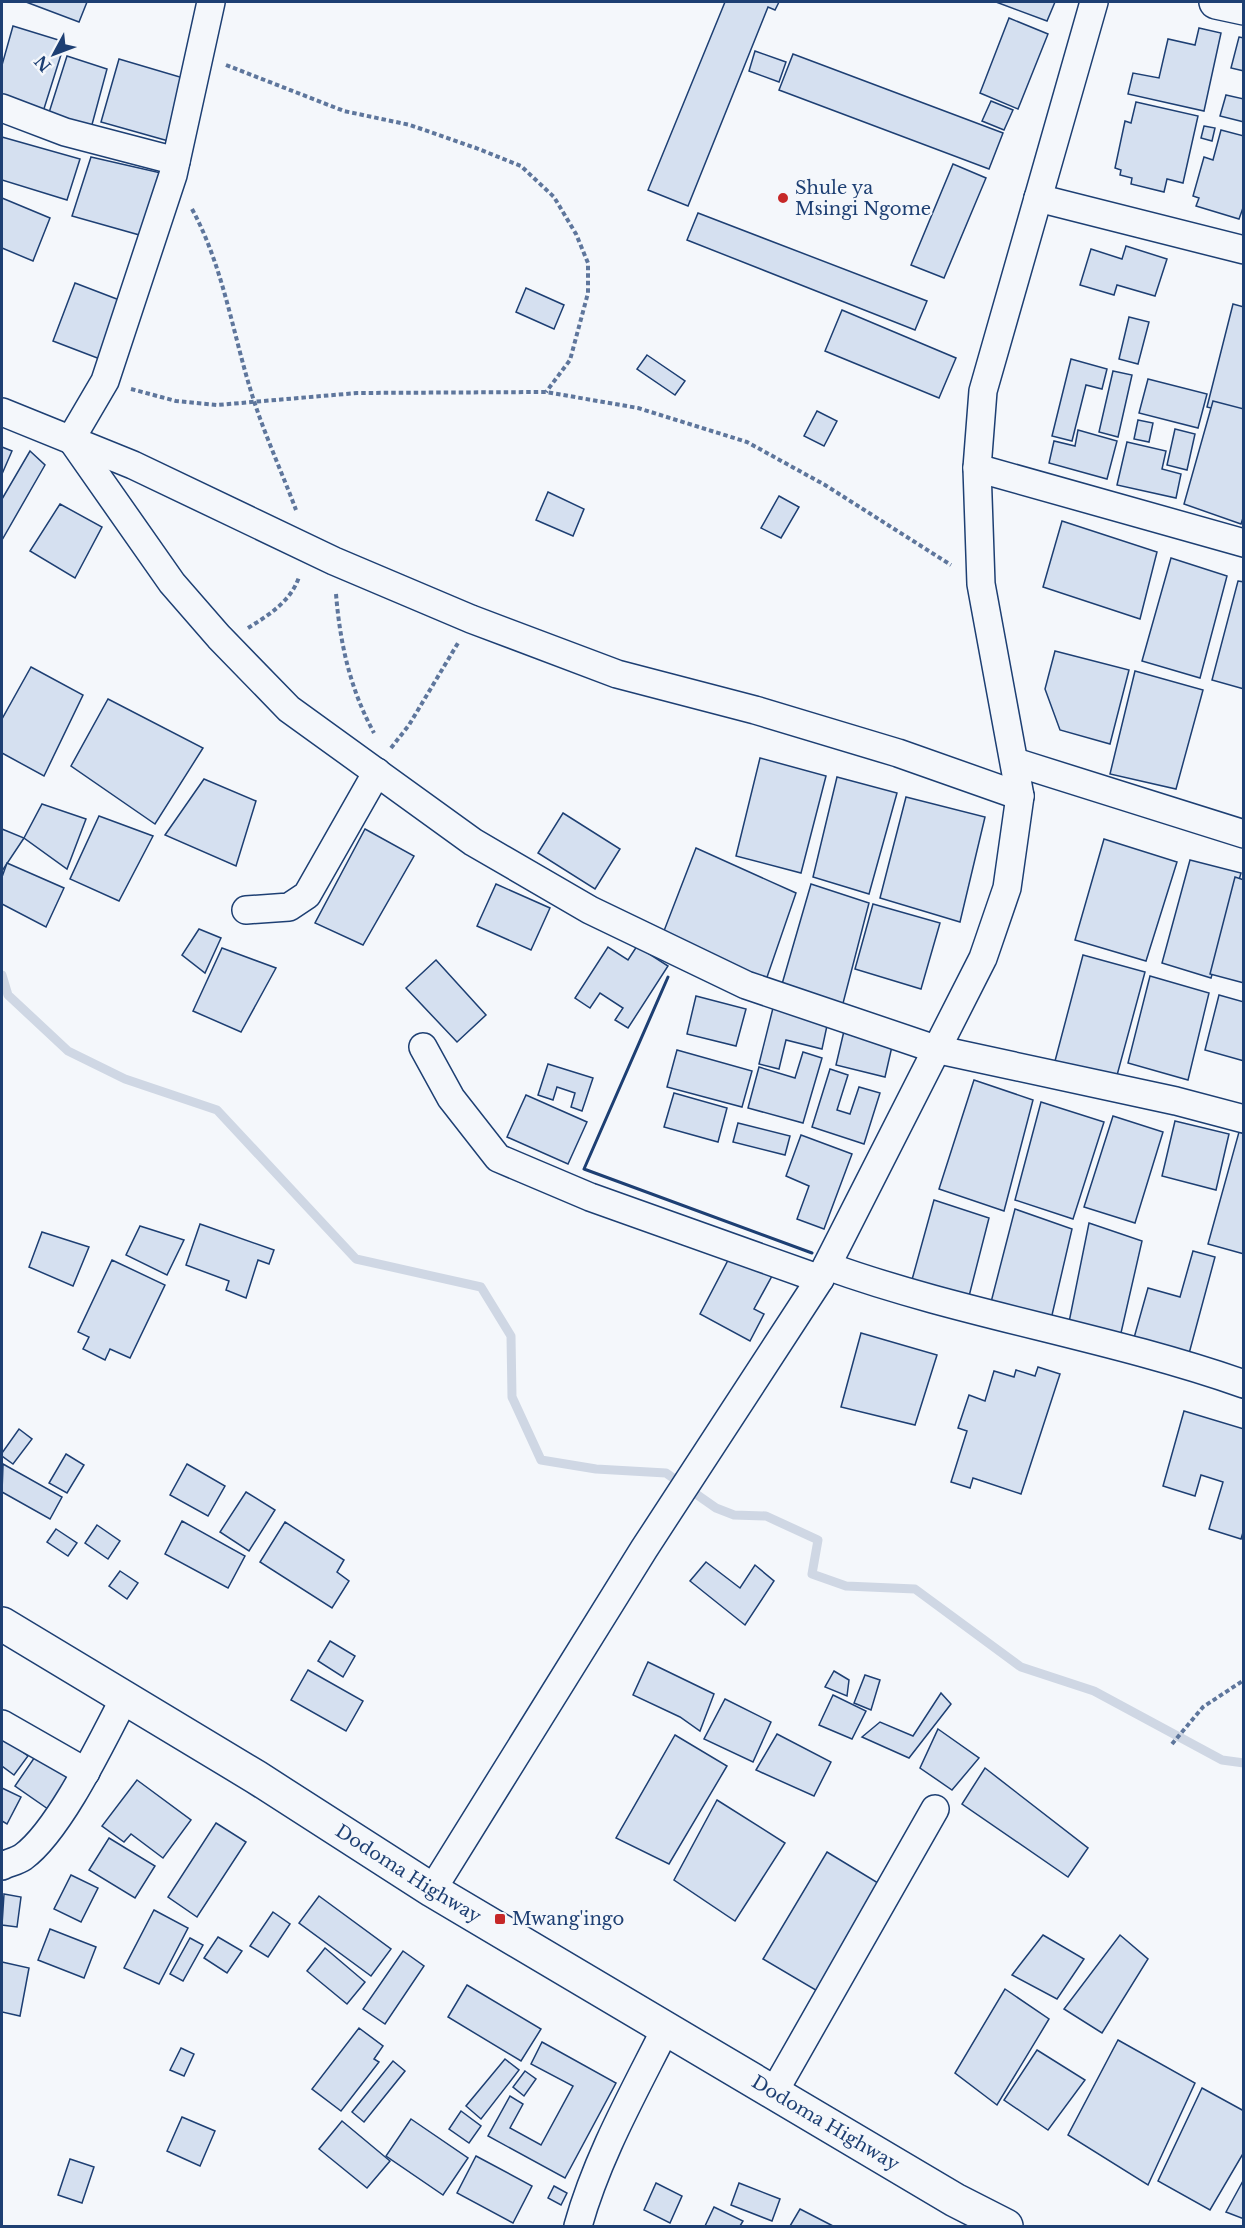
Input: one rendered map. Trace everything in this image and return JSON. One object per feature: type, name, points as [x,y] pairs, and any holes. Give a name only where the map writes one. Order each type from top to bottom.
[{"type":"main road","points":[[1216,2],[1244,8]]},
{"type":"main road","name":"Dodoma Highway","points":[[2,1624],[125,1697],[432,1890],[955,2200],[1006,2226]]},
{"type":"street","points":[[71,439],[105,381],[175,168],[211,2]]},
{"type":"street","points":[[432,1890],[644,1549],[824,1273],[934,1049],[983,958],[1007,888],[1020,796],[1016,762],[981,584],[977,468],[983,391],[1006,302],[1094,2]]},
{"type":"street","points":[[2,108],[65,132],[175,168]]},
{"type":"street","points":[[1038,198],[1244,250]]},
{"type":"street","points":[[2,412],[71,439],[334,561],[471,619],[617,674],[788,720],[898,753],[1020,796]]},
{"type":"street","points":[[71,439],[172,583],[219,637],[289,709],[381,763],[473,842],[590,910],[746,985],[934,1049],[1176,1101],[1244,1119]]},
{"type":"street","points":[[977,468],[1244,543]]},
{"type":"street","points":[[1016,762],[1244,834]]},
{"type":"street","points":[[246,910],[289,907],[307,895],[381,763]]},
{"type":"street","points":[[423,1047],[452,1098],[498,1158],[590,1197],[824,1273],[1107,1343],[1244,1384]]},
{"type":"street","points":[[2,1866],[22,1857],[42,1838],[86,1773],[125,1697]]},
{"type":"street","points":[[2,1724],[86,1773]]},
{"type":"street","points":[[774,2092],[935,1809]]},
{"type":"street","points":[[578,2226],[585,2201],[666,2028]]},
{"type":"path","points":[[201,55],[344,111],[410,126],[521,166],[554,197],[576,234],[588,263],[588,293],[570,360],[546,392]]},
{"type":"path","points":[[175,168],[207,237],[225,292],[255,404],[309,548],[297,584],[284,601],[269,615],[248,628],[219,637]]},
{"type":"path","points":[[105,381],[176,401],[217,405],[255,404],[357,393],[546,392],[638,408],[747,442],[825,485],[981,584]]},
{"type":"path","points":[[334,561],[339,629],[350,679],[381,763]]},
{"type":"path","points":[[381,763],[409,725],[471,619]]},
{"type":"path","points":[[1173,1744],[1203,1707],[1244,1680]]},
{"type":"building","points":[[26,2],[87,2],[79,22]]},
{"type":"building","points":[[725,2],[779,2],[775,10],[768,7],[688,206],[648,190]]},
{"type":"building","points":[[996,2],[1055,2],[1047,21]]},
{"type":"building","points":[[1009,18],[1048,34],[1018,109],[980,93]]},
{"type":"building","points":[[13,26],[65,42],[42,115],[2,103],[2,65]]},
{"type":"building","points":[[1199,28],[1221,33],[1204,111],[1128,94],[1133,73],[1159,78],[1168,39],[1195,45]]},
{"type":"building","points":[[1239,37],[1244,38],[1244,71],[1231,68]]},
{"type":"building","points":[[755,51],[786,62],[779,82],[749,71]]},
{"type":"building","points":[[793,54],[1003,133],[989,169],[779,90]]},
{"type":"building","points":[[67,56],[107,69],[90,132],[47,119]]},
{"type":"building","points":[[119,59],[190,80],[172,142],[101,122]]},
{"type":"building","points":[[1226,95],[1244,99],[1244,122],[1220,116]]},
{"type":"building","points":[[991,101],[1013,110],[1004,130],[982,121]]},
{"type":"building","points":[[1136,102],[1198,116],[1183,183],[1167,179],[1164,192],[1131,184],[1132,178],[1120,175],[1121,170],[1115,168],[1125,121],[1131,123]]},
{"type":"building","points":[[1204,126],[1215,128],[1212,141],[1201,138]]},
{"type":"building","points":[[1221,130],[1244,136],[1244,205],[1239,219],[1196,206],[1199,198],[1193,196],[1204,157],[1213,160]]},
{"type":"building","points":[[2,137],[80,159],[67,200],[2,180]]},
{"type":"building","points":[[91,157],[161,173],[143,236],[72,216]]},
{"type":"building","points":[[953,164],[986,178],[944,278],[911,265]]},
{"type":"building","points":[[2,198],[50,218],[33,261],[2,248]]},
{"type":"building","points":[[698,213],[927,301],[915,330],[687,240]]},
{"type":"building","points":[[1126,246],[1167,259],[1155,296],[1117,285],[1114,295],[1080,285],[1091,249],[1122,259]]},
{"type":"building","points":[[75,283],[122,301],[100,359],[53,341]]},
{"type":"building","points":[[526,288],[564,305],[554,329],[516,312]]},
{"type":"building","points":[[1233,304],[1244,307],[1244,417],[1207,407]]},
{"type":"building","points":[[842,310],[956,358],[939,398],[825,351]]},
{"type":"building","points":[[1129,317],[1149,322],[1138,364],[1119,359]]},
{"type":"building","points":[[647,355],[685,381],[675,395],[637,369]]},
{"type":"building","points":[[1071,359],[1107,369],[1102,389],[1086,385],[1072,441],[1052,436]]},
{"type":"building","points":[[1113,371],[1132,375],[1118,437],[1099,432]]},
{"type":"building","points":[[1148,379],[1207,394],[1198,428],[1139,413]]},
{"type":"building","points":[[1213,401],[1244,409],[1244,515],[1241,524],[1184,504]]},
{"type":"building","points":[[817,411],[837,421],[824,446],[804,436]]},
{"type":"building","points":[[1138,420],[1153,423],[1149,442],[1134,439]]},
{"type":"building","points":[[1175,429],[1195,434],[1187,470],[1167,465]]},
{"type":"building","points":[[1078,430],[1117,441],[1107,479],[1049,463],[1054,441],[1075,446]]},
{"type":"building","points":[[1127,442],[1166,451],[1162,469],[1181,474],[1176,498],[1117,485]]},
{"type":"building","points":[[2,447],[12,451],[2,474]]},
{"type":"building","points":[[30,451],[45,465],[2,540],[2,499]]},
{"type":"building","points":[[548,492],[584,509],[573,536],[536,520]]},
{"type":"building","points":[[779,496],[799,507],[781,538],[761,528]]},
{"type":"building","points":[[60,504],[102,527],[75,578],[30,551]]},
{"type":"building","points":[[1062,521],[1157,552],[1140,619],[1043,587]]},
{"type":"building","points":[[1171,558],[1227,576],[1200,678],[1142,661]]},
{"type":"building","points":[[1238,581],[1244,582],[1244,689],[1212,680]]},
{"type":"building","points":[[1055,651],[1129,670],[1110,744],[1060,730],[1045,689]]},
{"type":"building","points":[[31,667],[83,695],[44,776],[2,753],[2,719]]},
{"type":"building","points":[[1135,671],[1203,690],[1176,789],[1110,774]]},
{"type":"building","points":[[108,699],[203,748],[155,824],[71,766]]},
{"type":"building","points":[[760,758],[826,776],[801,873],[736,856]]},
{"type":"building","points":[[837,777],[897,793],[869,894],[813,877]]},
{"type":"building","points":[[204,779],[256,801],[236,866],[165,835]]},
{"type":"building","points":[[906,797],[985,817],[960,922],[880,898]]},
{"type":"building","points":[[42,804],[86,819],[67,869],[24,838]]},
{"type":"building","points":[[563,813],[620,849],[595,889],[538,853]]},
{"type":"building","points":[[99,816],[153,836],[119,901],[70,879]]},
{"type":"building","points":[[2,829],[24,838],[2,871]]},
{"type":"building","points":[[365,829],[414,856],[363,945],[315,923]]},
{"type":"building","points":[[1104,839],[1177,862],[1146,961],[1075,940]]},
{"type":"building","points":[[696,848],[796,893],[765,983],[662,936]]},
{"type":"building","points":[[1190,860],[1241,873],[1211,978],[1162,963]]},
{"type":"building","points":[[7,863],[64,888],[46,927],[2,904],[2,877]]},
{"type":"building","points":[[1235,877],[1244,880],[1244,983],[1210,974]]},
{"type":"building","points":[[496,884],[550,908],[531,950],[477,926]]},
{"type":"building","points":[[811,884],[869,903],[841,1011],[780,991]]},
{"type":"building","points":[[873,904],[940,923],[921,989],[855,969]]},
{"type":"building","points":[[199,929],[221,938],[205,973],[182,955]]},
{"type":"building","points":[[637,946],[668,966],[628,1028],[615,1020],[623,1008],[600,993],[590,1008],[575,998],[608,947],[628,960]]},
{"type":"building","points":[[222,948],[276,968],[241,1032],[193,1011]]},
{"type":"building","points":[[1083,955],[1145,972],[1116,1079],[1055,1061]]},
{"type":"building","points":[[436,960],[486,1015],[457,1042],[406,988]]},
{"type":"building","points":[[1150,976],[1209,993],[1188,1080],[1128,1063]]},
{"type":"building","points":[[1219,995],[1244,1002],[1244,1061],[1205,1050]]},
{"type":"building","points":[[696,996],[746,1009],[736,1046],[687,1034]]},
{"type":"building","points":[[773,1008],[828,1021],[822,1049],[786,1040],[779,1069],[759,1064]]},
{"type":"building","points":[[844,1031],[893,1042],[885,1077],[836,1065]]},
{"type":"building","points":[[677,1050],[752,1071],[742,1107],[667,1087]]},
{"type":"building","points":[[803,1052],[822,1058],[803,1123],[748,1108],[759,1067],[795,1078]]},
{"type":"building","points":[[548,1064],[593,1078],[582,1111],[571,1107],[575,1093],[557,1087],[553,1100],[538,1095]]},
{"type":"building","points":[[830,1069],[848,1075],[837,1110],[850,1114],[859,1087],[880,1093],[864,1144],[812,1127]]},
{"type":"building","points":[[974,1080],[1033,1100],[1004,1211],[939,1189]]},
{"type":"building","points":[[674,1093],[727,1108],[718,1142],[664,1127]]},
{"type":"building","points":[[526,1095],[587,1122],[568,1164],[507,1137]]},
{"type":"building","points":[[1041,1102],[1104,1122],[1073,1219],[1015,1200]]},
{"type":"building","points":[[1113,1116],[1163,1132],[1135,1223],[1084,1207]]},
{"type":"building","points":[[1175,1121],[1229,1134],[1216,1190],[1162,1176]]},
{"type":"building","points":[[738,1123],[790,1136],[785,1155],[733,1142]]},
{"type":"building","points":[[1239,1132],[1244,1133],[1244,1254],[1208,1244]]},
{"type":"building","points":[[801,1135],[852,1154],[824,1229],[797,1219],[809,1186],[786,1176]]},
{"type":"building","points":[[934,1200],[989,1218],[967,1304],[910,1287]]},
{"type":"building","points":[[1015,1209],[1072,1229],[1049,1328],[989,1310]]},
{"type":"building","points":[[1089,1223],[1142,1241],[1118,1346],[1067,1332]]},
{"type":"building","points":[[200,1224],[274,1250],[269,1264],[258,1260],[246,1298],[226,1290],[229,1281],[186,1265]]},
{"type":"building","points":[[140,1226],[184,1240],[167,1275],[126,1255]]},
{"type":"building","points":[[42,1232],[89,1247],[73,1286],[29,1267]]},
{"type":"building","points":[[737,1243],[778,1265],[754,1309],[764,1314],[750,1341],[700,1314]]},
{"type":"building","points":[[1193,1251],[1215,1257],[1187,1361],[1132,1345],[1148,1288],[1180,1297]]},
{"type":"building","points":[[112,1260],[165,1285],[130,1358],[110,1349],[105,1360],[83,1349],[89,1337],[78,1332]]},
{"type":"building","points":[[861,1333],[937,1355],[915,1425],[841,1407]]},
{"type":"building","points":[[1038,1367],[1060,1374],[1021,1494],[973,1478],[970,1488],[951,1482],[967,1431],[958,1428],[969,1395],[985,1401],[994,1371],[1014,1377],[1016,1370],[1035,1376]]},
{"type":"building","points":[[1184,1411],[1244,1429],[1244,1529],[1241,1539],[1209,1529],[1223,1482],[1201,1475],[1195,1496],[1163,1486]]},
{"type":"building","points":[[19,1429],[32,1439],[13,1464],[2,1456],[2,1453]]},
{"type":"building","points":[[66,1454],[84,1465],[67,1493],[49,1483]]},
{"type":"building","points":[[3,1464],[62,1497],[50,1519],[2,1492]]},
{"type":"building","points":[[187,1464],[225,1486],[208,1516],[170,1495]]},
{"type":"building","points":[[246,1492],[275,1510],[249,1551],[220,1532]]},
{"type":"building","points":[[182,1521],[245,1556],[228,1588],[165,1554]]},
{"type":"building","points":[[285,1522],[344,1560],[337,1572],[349,1581],[332,1608],[260,1562]]},
{"type":"building","points":[[97,1525],[120,1541],[108,1559],[85,1543]]},
{"type":"building","points":[[56,1529],[77,1543],[68,1556],[47,1542]]},
{"type":"building","points":[[706,1562],[740,1588],[755,1565],[774,1581],[745,1625],[690,1581]]},
{"type":"building","points":[[120,1571],[138,1583],[127,1599],[109,1586]]},
{"type":"building","points":[[330,1641],[355,1656],[343,1677],[318,1661]]},
{"type":"building","points":[[648,1662],[714,1694],[700,1731],[680,1717],[633,1695]]},
{"type":"building","points":[[308,1670],[363,1701],[346,1731],[291,1700]]},
{"type":"building","points":[[834,1671],[849,1680],[847,1696],[825,1687]]},
{"type":"building","points":[[865,1675],[880,1680],[871,1710],[854,1703]]},
{"type":"building","points":[[941,1693],[951,1704],[909,1758],[862,1737],[880,1722],[913,1736]]},
{"type":"building","points":[[833,1695],[866,1711],[852,1739],[819,1725]]},
{"type":"building","points":[[725,1699],[771,1722],[753,1762],[704,1739]]},
{"type":"building","points":[[938,1729],[979,1758],[952,1790],[920,1768]]},
{"type":"building","points":[[777,1734],[831,1762],[814,1796],[756,1770]]},
{"type":"building","points":[[675,1735],[727,1766],[669,1864],[616,1838]]},
{"type":"building","points":[[2,1737],[28,1756],[14,1775],[2,1766]]},
{"type":"building","points":[[41,1748],[74,1771],[48,1809],[15,1786]]},
{"type":"building","points":[[985,1768],[1088,1848],[1068,1877],[962,1804]]},
{"type":"building","points":[[137,1780],[191,1820],[163,1858],[131,1834],[124,1842],[102,1826]]},
{"type":"building","points":[[2,1788],[21,1797],[7,1824],[2,1821]]},
{"type":"building","points":[[717,1800],[785,1843],[735,1921],[674,1880]]},
{"type":"building","points":[[216,1823],[246,1842],[197,1917],[168,1897]]},
{"type":"building","points":[[109,1838],[155,1866],[135,1898],[89,1870]]},
{"type":"building","points":[[827,1852],[883,1886],[819,1992],[763,1959]]},
{"type":"building","points":[[71,1875],[98,1888],[81,1922],[54,1909]]},
{"type":"building","points":[[4,1894],[21,1897],[17,1927],[2,1925]]},
{"type":"building","points":[[319,1896],[391,1949],[371,1976],[299,1923]]},
{"type":"building","points":[[154,1910],[188,1928],[159,1984],[124,1968]]},
{"type":"building","points":[[273,1912],[290,1924],[268,1957],[250,1946]]},
{"type":"building","points":[[50,1929],[96,1947],[84,1978],[38,1960]]},
{"type":"building","points":[[1043,1935],[1084,1959],[1057,1999],[1012,1975]]},
{"type":"building","points":[[1120,1935],[1148,1959],[1102,2033],[1064,2009]]},
{"type":"building","points":[[218,1937],[242,1951],[227,1973],[204,1958]]},
{"type":"building","points":[[190,1938],[203,1945],[183,1981],[170,1974]]},
{"type":"building","points":[[325,1948],[365,1982],[347,2004],[307,1971]]},
{"type":"building","points":[[403,1951],[424,1966],[385,2024],[363,2009]]},
{"type":"building","points":[[2,1962],[29,1968],[20,2016],[2,2012]]},
{"type":"building","points":[[467,1985],[541,2029],[521,2061],[448,2017]]},
{"type":"building","points":[[1005,1989],[1049,2019],[997,2105],[955,2073]]},
{"type":"building","points":[[359,2028],[383,2046],[374,2059],[379,2062],[341,2111],[312,2089]]},
{"type":"building","points":[[1118,2040],[1195,2083],[1148,2185],[1068,2135]]},
{"type":"building","points":[[542,2042],[616,2083],[565,2178],[488,2136],[510,2096],[523,2104],[510,2128],[541,2145],[573,2086],[531,2064]]},
{"type":"building","points":[[181,2048],[194,2054],[184,2076],[170,2070]]},
{"type":"building","points":[[1037,2050],[1085,2080],[1048,2130],[1004,2100]]},
{"type":"building","points":[[505,2059],[519,2070],[481,2119],[466,2106]]},
{"type":"building","points":[[393,2061],[405,2071],[364,2122],[352,2112]]},
{"type":"building","points":[[525,2071],[536,2079],[524,2096],[513,2087]]},
{"type":"building","points":[[1202,2088],[1244,2111],[1244,2152],[1210,2210],[1158,2181]]},
{"type":"building","points":[[461,2111],[481,2126],[469,2143],[449,2129]]},
{"type":"building","points":[[182,2117],[215,2131],[200,2166],[167,2151]]},
{"type":"building","points":[[411,2119],[468,2158],[443,2195],[386,2156]]},
{"type":"building","points":[[342,2121],[390,2161],[367,2188],[319,2149]]},
{"type":"building","points":[[476,2156],[532,2186],[513,2223],[457,2193]]},
{"type":"building","points":[[70,2159],[94,2167],[82,2203],[58,2195]]},
{"type":"building","points":[[1244,2179],[1244,2219],[1226,2212]]},
{"type":"building","points":[[656,2183],[682,2196],[670,2223],[644,2210]]},
{"type":"building","points":[[739,2183],[780,2199],[772,2221],[731,2205]]},
{"type":"building","points":[[554,2186],[567,2193],[561,2205],[548,2198]]},
{"type":"building","points":[[714,2207],[743,2221],[740,2226],[705,2226]]},
{"type":"building","points":[[800,2209],[833,2226],[790,2226]]},
{"type":"waterway","points":[[2,975],[8,995],[68,1051],[125,1079],[217,1110],[356,1259],[481,1287],[511,1336],[512,1397],[541,1460],[596,1469],[666,1473],[716,1508],[734,1515],[766,1516],[818,1540],[812,1574],[846,1586],[915,1589],[1021,1667],[1094,1691],[1222,1760],[1244,1763]]},
{"type":"wall","points":[[668,977],[584,1169],[812,1253]]},
{"type":"place","name":"Shule ya Msingi Ngome","points":[[783,198]]},
{"type":"place","name":"Mwang'ingo","points":[[500,1919]]}]
